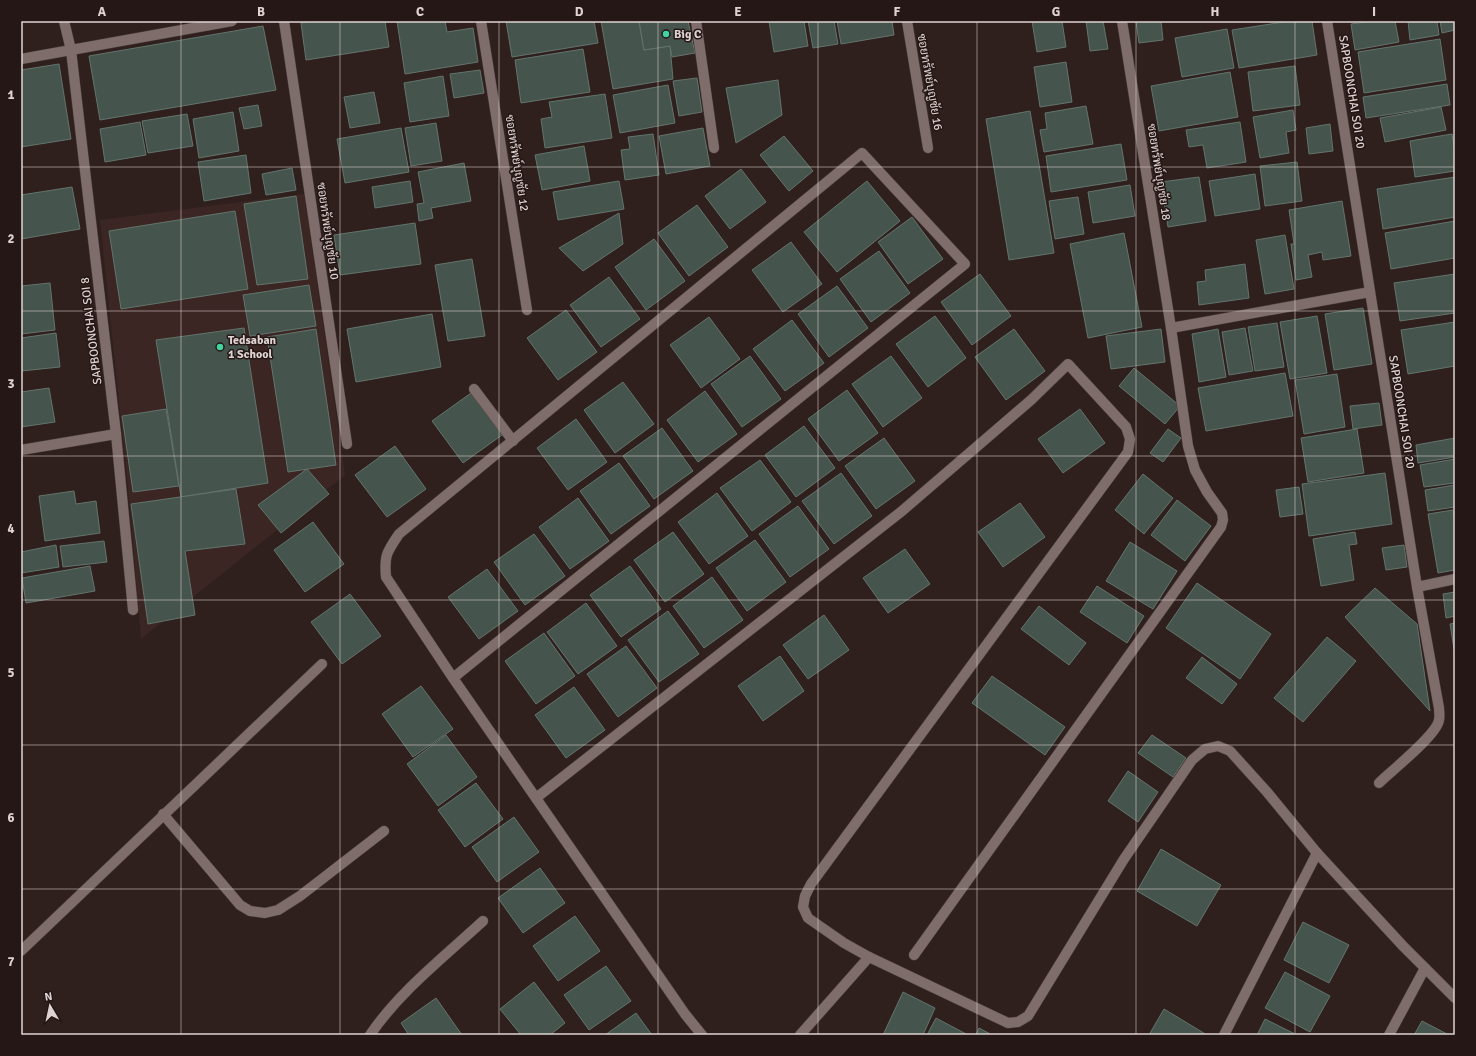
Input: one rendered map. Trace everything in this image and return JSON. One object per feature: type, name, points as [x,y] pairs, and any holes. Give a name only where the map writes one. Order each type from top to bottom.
[{"type":"street","name":"SAPBOONCHAI SOI 8","points":[[64,21],[71,50],[116,434],[134,610]]},
{"type":"street","points":[[21,59],[232,21]]},
{"type":"street","name":"ซอยทรัพย์บุญชัย 10","points":[[284,21],[347,444]]},
{"type":"street","name":"ซอยทรัพย์บุญชัย 12","points":[[481,21],[527,310]]},
{"type":"street","points":[[696,21],[714,148]]},
{"type":"street","name":"ซอยทรัพย์บุญชัย 16","points":[[906,21],[928,148]]},
{"type":"street","name":"ซอยทรัพย์บุญชัย 18","points":[[914,955],[1221,527],[1223,520],[1222,513],[1207,492],[1195,470],[1190,452],[1122,21]]},
{"type":"street","name":"SAPBOONCHAI SOI 20","points":[[1327,21],[1417,587],[1439,708],[1440,721],[1434,731],[1423,743],[1379,783]]},
{"type":"street","points":[[453,678],[965,264],[862,153],[399,534],[388,550],[384,561],[386,577],[453,678],[685,1014],[702,1035]]},
{"type":"street","points":[[1171,328],[1370,292]]},
{"type":"street","points":[[536,798],[902,511],[1031,400],[1068,364],[1126,427],[1130,439],[1128,452],[811,884],[805,896],[803,907],[808,918],[844,943],[869,957],[1008,1023],[1018,1022],[1028,1016],[1124,859],[1192,760],[1205,749],[1218,746],[1230,751],[1267,792],[1317,853],[1455,998]]},
{"type":"street","points":[[474,389],[513,441]]},
{"type":"street","points":[[21,450],[116,434]]},
{"type":"street","points":[[1417,587],[1455,579]]},
{"type":"street","points":[[21,950],[162,814],[322,664]]},
{"type":"street","points":[[162,814],[240,905],[250,911],[266,913],[278,910],[300,896],[384,831]]},
{"type":"street","points":[[1224,1035],[1317,853]]},
{"type":"street","points":[[370,1035],[379,1021],[403,994],[483,921]]},
{"type":"street","points":[[800,1035],[869,957]]},
{"type":"street","points":[[1389,1035],[1425,968]]},
{"type":"shaded area","name":"Tedsaban 1 School","points":[[304,194],[345,475],[141,639],[129,497],[100,220]]},
{"type":"building","points":[[315,21],[385,21],[389,47],[306,60],[301,23]]},
{"type":"building","points":[[397,21],[445,21],[447,32],[473,28],[478,62],[405,74]]},
{"type":"building","points":[[506,21],[594,21],[598,43],[512,57]]},
{"type":"building","points":[[601,21],[639,21],[644,50],[670,46],[673,79],[613,89]]},
{"type":"building","name":"Big C","points":[[639,21],[688,21],[695,53],[672,57],[670,46],[644,50]]},
{"type":"building","points":[[769,21],[804,21],[808,46],[774,52]]},
{"type":"building","points":[[808,21],[834,21],[838,44],[813,48]]},
{"type":"building","points":[[837,21],[892,21],[894,35],[841,44]]},
{"type":"building","points":[[1032,21],[1062,21],[1066,47],[1037,52]]},
{"type":"building","points":[[1086,21],[1103,21],[1108,49],[1090,51]]},
{"type":"building","points":[[1136,21],[1161,21],[1163,40],[1139,43]]},
{"type":"building","points":[[1290,21],[1312,21],[1317,55],[1239,68],[1232,30]]},
{"type":"building","points":[[1372,21],[1395,21],[1399,42],[1355,50],[1351,24]]},
{"type":"building","points":[[1408,21],[1437,21],[1439,35],[1410,40]]},
{"type":"building","points":[[1440,21],[1455,21],[1455,30],[1442,33]]},
{"type":"building","points":[[263,26],[276,90],[100,120],[89,56]]},
{"type":"building","points":[[1227,29],[1234,68],[1182,77],[1175,38]]},
{"type":"building","points":[[1440,39],[1446,80],[1364,93],[1358,52]]},
{"type":"building","points":[[583,49],[590,92],[521,103],[515,60]]},
{"type":"building","points":[[1066,62],[1072,102],[1040,107],[1034,67]]},
{"type":"building","points":[[59,64],[71,139],[21,147],[21,70]]},
{"type":"building","points":[[1295,66],[1300,105],[1253,111],[1248,72]]},
{"type":"building","points":[[480,70],[484,93],[454,98],[450,74]]},
{"type":"building","points":[[1230,72],[1238,117],[1159,131],[1151,86]]},
{"type":"building","points":[[443,76],[449,116],[410,122],[404,83]]},
{"type":"building","points":[[697,78],[702,112],[679,116],[673,81]]},
{"type":"building","points":[[778,80],[782,115],[736,143],[726,88]]},
{"type":"building","points":[[1447,84],[1450,105],[1366,118],[1363,97]]},
{"type":"building","points":[[668,85],[675,123],[620,133],[613,95]]},
{"type":"building","points":[[374,92],[380,123],[350,128],[344,97]]},
{"type":"building","points":[[605,94],[612,138],[545,148],[541,119],[552,117],[549,102]]},
{"type":"building","points":[[258,105],[262,126],[244,129],[239,108]]},
{"type":"building","points":[[1086,106],[1093,144],[1044,152],[1040,130],[1047,129],[1045,113]]},
{"type":"building","points":[[1441,107],[1446,130],[1385,142],[1380,118]]},
{"type":"building","points":[[1293,110],[1296,130],[1286,132],[1289,153],[1260,158],[1253,117]]},
{"type":"building","points":[[1030,111],[1054,253],[1009,260],[986,119]]},
{"type":"building","points":[[233,112],[239,151],[199,158],[193,119]]},
{"type":"building","points":[[187,114],[193,146],[148,153],[142,121]]},
{"type":"building","points":[[140,122],[146,155],[105,162],[100,129]]},
{"type":"building","points":[[1240,122],[1246,162],[1207,168],[1203,145],[1189,147],[1186,130]]},
{"type":"building","points":[[436,123],[442,161],[411,166],[405,128]]},
{"type":"building","points":[[1330,124],[1333,151],[1309,154],[1306,128]]},
{"type":"building","points":[[401,128],[409,172],[345,183],[337,139]]},
{"type":"building","points":[[703,128],[710,166],[666,174],[659,136]]},
{"type":"building","points":[[653,134],[659,175],[625,180],[621,150],[630,149],[628,137]]},
{"type":"building","points":[[1452,134],[1455,153],[1455,171],[1415,177],[1410,141]]},
{"type":"building","points":[[784,136],[813,171],[789,191],[760,155]]},
{"type":"building","points":[[1121,144],[1127,180],[1051,192],[1046,156]]},
{"type":"building","points":[[584,146],[590,181],[542,190],[535,155]]},
{"type":"building","points":[[246,155],[251,193],[204,201],[198,162]]},
{"type":"building","points":[[1297,162],[1302,201],[1265,206],[1260,166]]},
{"type":"building","points":[[464,163],[471,201],[431,208],[433,218],[419,221],[417,204],[424,203],[418,172]]},
{"type":"building","points":[[292,168],[296,190],[266,195],[262,174]]},
{"type":"building","points":[[741,169],[766,202],[730,229],[705,196]]},
{"type":"building","points":[[1255,174],[1260,209],[1215,216],[1209,181]]},
{"type":"building","points":[[1199,177],[1206,221],[1168,227],[1161,182]]},
{"type":"building","points":[[1455,177],[1455,217],[1383,229],[1377,189]]},
{"type":"building","points":[[410,181],[413,202],[375,208],[372,187]]},
{"type":"building","points":[[619,181],[624,209],[558,220],[553,192]]},
{"type":"building","points":[[867,181],[900,221],[837,272],[804,232]]},
{"type":"building","points":[[1130,185],[1135,216],[1093,223],[1088,192]]},
{"type":"building","points":[[72,187],[80,229],[21,239],[21,195]]},
{"type":"building","points":[[296,196],[308,279],[257,285],[244,204]]},
{"type":"building","points":[[1078,197],[1084,234],[1055,239],[1049,201]]},
{"type":"building","points":[[1342,201],[1351,256],[1323,260],[1322,252],[1308,255],[1312,277],[1296,280],[1291,244],[1294,244],[1289,210]]},
{"type":"building","points":[[697,205],[728,247],[689,276],[658,233]]},
{"type":"building","points":[[235,211],[248,289],[121,309],[109,231]]},
{"type":"building","points":[[619,213],[623,244],[583,271],[559,248]]},
{"type":"building","points":[[912,217],[943,259],[908,284],[878,242]]},
{"type":"building","points":[[1455,221],[1455,258],[1391,269],[1385,233]]},
{"type":"building","points":[[415,223],[421,264],[340,275],[334,235]]},
{"type":"building","points":[[1124,233],[1142,327],[1088,338],[1070,244]]},
{"type":"building","points":[[1285,235],[1294,289],[1265,294],[1256,240]]},
{"type":"building","points":[[654,239],[685,281],[646,310],[615,267]]},
{"type":"building","points":[[791,242],[822,284],[783,312],[752,270]]},
{"type":"building","points":[[879,251],[910,293],[871,322],[840,279]]},
{"type":"building","points":[[472,259],[485,336],[448,341],[435,265]]},
{"type":"building","points":[[1245,264],[1249,298],[1199,305],[1197,282],[1206,281],[1205,270]]},
{"type":"building","points":[[980,274],[1011,316],[972,345],[941,302]]},
{"type":"building","points":[[1455,274],[1455,313],[1400,321],[1394,283]]},
{"type":"building","points":[[609,277],[640,319],[601,347],[570,305]]},
{"type":"building","points":[[50,283],[55,330],[21,334],[21,286]]},
{"type":"building","name":"Tedsaban 1 School","points":[[309,285],[316,326],[250,336],[243,295]]},
{"type":"building","points":[[837,286],[868,328],[829,357],[798,314]]},
{"type":"building","points":[[1363,308],[1372,364],[1334,370],[1325,314]]},
{"type":"building","points":[[566,310],[597,352],[558,380],[527,338]]},
{"type":"building","points":[[432,314],[441,367],[356,382],[347,329]]},
{"type":"building","points":[[935,316],[966,358],[928,387],[896,344]]},
{"type":"building","points":[[1317,316],[1327,373],[1290,379],[1280,322]]},
{"type":"building","points":[[709,317],[740,359],[701,388],[670,345]]},
{"type":"building","points":[[792,320],[824,363],[785,391],[753,349]]},
{"type":"building","points":[[1455,322],[1455,366],[1408,374],[1401,330]]},
{"type":"building","points":[[1277,323],[1284,367],[1255,371],[1248,327]]},
{"type":"building","name":"Tedsaban 1 School","points":[[244,328],[268,483],[181,497],[156,340]]},
{"type":"building","points":[[1245,328],[1253,371],[1229,375],[1222,332]]},
{"type":"building","name":"Tedsaban 1 School","points":[[316,329],[336,465],[288,472],[267,337]]},
{"type":"building","points":[[1014,329],[1045,371],[1006,400],[975,357]]},
{"type":"building","points":[[1161,329],[1165,362],[1111,369],[1106,336]]},
{"type":"building","points":[[1218,329],[1226,377],[1199,382],[1192,334]]},
{"type":"building","points":[[56,333],[60,367],[21,371],[21,338]]},
{"type":"building","points":[[750,356],[781,399],[742,427],[711,384]]},
{"type":"building","points":[[891,356],[922,398],[883,427],[852,384]]},
{"type":"building","points":[[1134,368],[1180,406],[1165,424],[1119,386]]},
{"type":"building","points":[[1285,373],[1293,416],[1206,431],[1198,388]]},
{"type":"building","points":[[1337,374],[1345,427],[1304,434],[1295,380]]},
{"type":"building","points":[[623,382],[654,424],[615,453],[584,410]]},
{"type":"building","points":[[49,388],[55,422],[21,427],[21,392]]},
{"type":"building","points":[[847,390],[878,433],[839,461],[808,419]]},
{"type":"building","points":[[705,391],[737,434],[698,462],[667,420]]},
{"type":"building","points":[[471,393],[502,435],[463,463],[432,421]]},
{"type":"building","points":[[1379,403],[1382,425],[1353,429],[1350,406]]},
{"type":"building","points":[[166,409],[179,486],[133,492],[122,416]]},
{"type":"building","points":[[1080,409],[1105,443],[1063,473],[1038,439]]},
{"type":"building","points":[[576,419],[607,462],[568,490],[537,448]]},
{"type":"building","points":[[804,426],[835,468],[796,497],[765,455]]},
{"type":"building","points":[[662,428],[693,471],[654,499],[623,456]]},
{"type":"building","points":[[1168,429],[1181,438],[1163,462],[1150,453]]},
{"type":"building","points":[[1357,429],[1364,473],[1308,482],[1301,438]]},
{"type":"building","points":[[884,438],[915,481],[876,509],[845,466]]},
{"type":"building","points":[[1455,438],[1455,457],[1418,463],[1416,445]]},
{"type":"building","points":[[395,446],[426,489],[387,517],[355,475]]},
{"type":"building","points":[[1455,459],[1455,483],[1424,487],[1420,465]]},
{"type":"building","points":[[760,460],[791,502],[752,531],[720,488]]},
{"type":"building","points":[[619,463],[650,506],[611,534],[580,491]]},
{"type":"building","points":[[307,469],[329,494],[281,533],[258,505]]},
{"type":"building","points":[[841,473],[872,516],[834,544],[802,501]]},
{"type":"building","points":[[1385,473],[1392,524],[1309,536],[1302,484]]},
{"type":"building","points":[[1143,474],[1173,498],[1144,534],[1115,510]]},
{"type":"building","points":[[1455,485],[1455,507],[1428,511],[1425,490]]},
{"type":"building","points":[[1299,487],[1303,514],[1280,517],[1276,490]]},
{"type":"building","points":[[236,489],[245,544],[185,551],[195,615],[148,624],[131,504]]},
{"type":"building","points":[[74,491],[76,504],[96,501],[100,533],[45,541],[39,496]]},
{"type":"building","points":[[717,493],[748,536],[709,564],[678,522]]},
{"type":"building","points":[[578,498],[609,541],[570,569],[539,527]]},
{"type":"building","points":[[1177,500],[1211,526],[1185,561],[1151,535]]},
{"type":"building","points":[[1020,503],[1045,537],[1003,567],[978,532]]},
{"type":"building","points":[[798,506],[829,549],[790,577],[759,534]]},
{"type":"building","points":[[1453,510],[1455,524],[1455,570],[1438,573],[1428,514]]},
{"type":"building","points":[[313,522],[344,564],[305,592],[274,550]]},
{"type":"building","points":[[673,532],[704,574],[665,602],[634,560]]},
{"type":"building","points":[[1355,532],[1357,544],[1349,545],[1354,580],[1321,586],[1313,539]]},
{"type":"building","points":[[534,534],[565,576],[525,605],[494,562]]},
{"type":"building","points":[[755,540],[786,582],[747,611],[716,568]]},
{"type":"building","points":[[104,541],[107,562],[63,567],[60,546]]},
{"type":"building","points":[[1130,542],[1177,571],[1153,609],[1106,581]]},
{"type":"building","points":[[56,545],[59,567],[21,573],[21,552]]},
{"type":"building","points":[[1404,545],[1407,567],[1386,570],[1382,548]]},
{"type":"building","points":[[905,549],[930,584],[888,613],[863,578]]},
{"type":"building","points":[[90,566],[95,591],[26,603],[22,578]]},
{"type":"building","points":[[630,566],[661,609],[621,637],[590,595]]},
{"type":"building","points":[[487,569],[518,611],[479,639],[448,597]]},
{"type":"building","points":[[712,577],[743,620],[704,648],[673,606]]},
{"type":"building","points":[[1197,583],[1271,634],[1240,679],[1166,628]]},
{"type":"building","points":[[1097,586],[1144,616],[1127,643],[1080,612]]},
{"type":"building","points":[[1375,588],[1417,624],[1430,711],[1345,617]]},
{"type":"building","points":[[1455,592],[1455,616],[1446,618],[1443,594]]},
{"type":"building","points":[[350,594],[381,636],[342,664],[311,622]]},
{"type":"building","points":[[586,603],[617,646],[578,674],[547,632]]},
{"type":"building","points":[[1039,606],[1086,643],[1069,665],[1021,629]]},
{"type":"building","points":[[668,611],[699,654],[659,682],[628,640]]},
{"type":"building","points":[[824,615],[849,650],[808,679],[783,645]]},
{"type":"building","points":[[1455,623],[1455,649],[1454,649],[1450,624]]},
{"type":"building","points":[[544,633],[575,676],[536,704],[505,661]]},
{"type":"building","points":[[1327,637],[1356,661],[1303,722],[1274,698]]},
{"type":"building","points":[[626,646],[657,688],[618,717],[587,674]]},
{"type":"building","points":[[780,656],[804,691],[763,721],[738,686]]},
{"type":"building","points":[[1202,657],[1237,684],[1222,704],[1186,678]]},
{"type":"building","points":[[992,676],[1065,727],[1045,755],[972,703]]},
{"type":"building","points":[[421,686],[453,729],[413,757],[382,714]]},
{"type":"building","points":[[574,687],[605,730],[566,758],[535,715]]},
{"type":"building","points":[[446,735],[477,777],[438,806],[407,764]]},
{"type":"building","points":[[1152,735],[1186,758],[1173,777],[1138,753]]},
{"type":"building","points":[[1128,771],[1158,792],[1138,822],[1108,801]]},
{"type":"building","points":[[476,783],[503,819],[465,847],[438,810]]},
{"type":"building","points":[[514,817],[539,852],[497,882],[472,847]]},
{"type":"building","points":[[1161,849],[1221,885],[1197,926],[1137,891]]},
{"type":"building","points":[[540,868],[565,903],[523,933],[498,898]]},
{"type":"building","points":[[575,916],[600,951],[558,981],[533,946]]},
{"type":"building","points":[[1303,922],[1349,945],[1329,983],[1284,960]]},
{"type":"building","points":[[606,966],[631,1001],[589,1030],[564,995]]},
{"type":"building","points":[[1285,972],[1330,996],[1310,1032],[1265,1008]]},
{"type":"building","points":[[534,982],[565,1023],[550,1035],[521,1035],[500,1009]]},
{"type":"building","points":[[903,992],[935,1008],[923,1035],[883,1035]]},
{"type":"building","points":[[436,998],[462,1035],[409,1035],[401,1023]]},
{"type":"building","points":[[1164,1009],[1207,1035],[1149,1035]]},
{"type":"building","points":[[636,1013],[652,1035],[605,1035]]},
{"type":"building","points":[[936,1018],[968,1035],[927,1035]]},
{"type":"building","points":[[1265,1019],[1297,1035],[1257,1035]]},
{"type":"building","points":[[1422,1021],[1449,1035],[1414,1035]]},
{"type":"building","points":[[979,1028],[992,1035],[976,1035]]},
{"type":"place","name":"Big C","points":[[666,34]]},
{"type":"place","name":"Tedsaban 1 School","points":[[220,347]]}]
